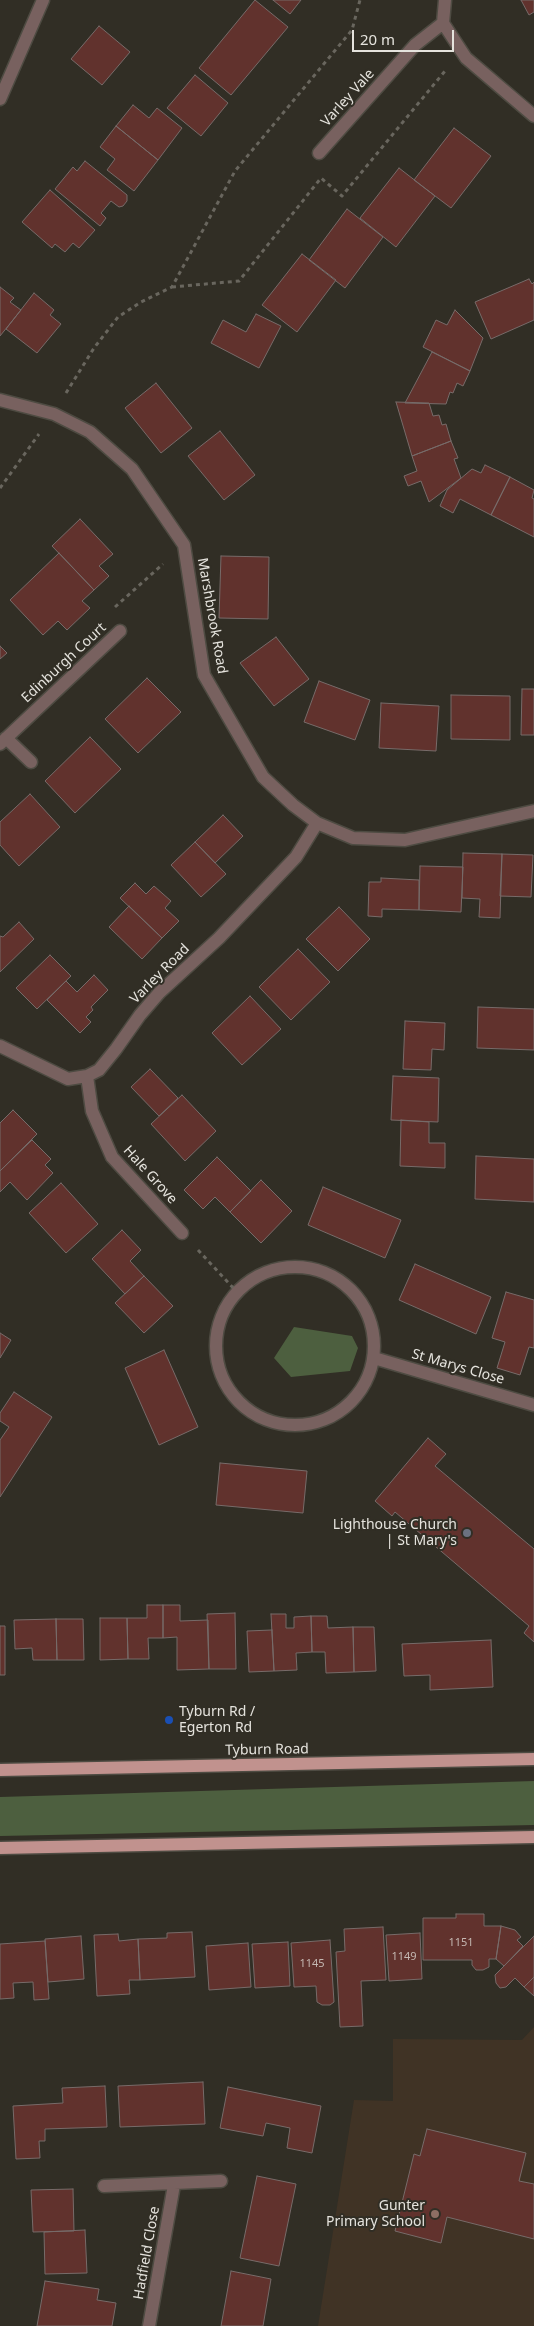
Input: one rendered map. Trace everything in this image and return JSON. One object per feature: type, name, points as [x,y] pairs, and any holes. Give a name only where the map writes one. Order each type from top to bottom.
[{"type":"main road","name":"Tyburn Road","points":[[0,1770],[534,1759]]},
{"type":"main road","points":[[0,1848],[534,1837]]},
{"type":"street","points":[[0,99],[43,0]]},
{"type":"street","points":[[445,0],[443,23],[466,58],[534,116]]},
{"type":"street","name":"Varley Vale","points":[[319,153],[415,46],[443,23]]},
{"type":"street","name":"Marshbrook Road","points":[[0,400],[54,414],[90,432],[132,469],[184,545],[204,675],[263,778],[293,805],[317,823],[353,838],[405,840],[534,811]]},
{"type":"street","name":"Edinburgh Court","points":[[30,762],[3,741],[120,631]]},
{"type":"street","name":"Varley Road","points":[[87,1076],[99,1070],[159,993],[219,938],[296,857],[317,823]]},
{"type":"street","points":[[0,1046],[68,1079],[87,1076]]},
{"type":"street","name":"Hale Grove","points":[[87,1076],[92,1111],[112,1157],[182,1233]]},
{"type":"street","points":[[305,1266],[347,1285],[366,1311],[374,1335],[374,1358],[368,1378],[358,1395],[333,1416],[305,1425],[266,1421],[235,1400],[218,1371],[215,1333],[236,1291],[268,1270],[305,1266]]},
{"type":"street","name":"St Marys Close","points":[[374,1358],[534,1405]]},
{"type":"street","name":"Hadfield Close","points":[[104,2186],[221,2181]]},
{"type":"street","name":"Hadfield Close","points":[[149,2326],[174,2184]]},
{"type":"path","points":[[172,287],[235,171],[352,30],[360,0]]},
{"type":"path","points":[[0,488],[54,414],[94,348],[118,317],[141,302],[172,287],[239,281],[321,178],[342,196],[462,51]]},
{"type":"path","points":[[120,631],[108,613],[184,545]]},
{"type":"path","points":[[182,1233],[236,1291]]},
{"type":"shaded area","name":"Gunter Primary School","points":[[534,2027],[534,2326],[318,2326],[354,2100],[393,2101],[393,2039],[522,2040]]},
{"type":"green space","points":[[294,1327],[352,1336],[358,1348],[350,1371],[291,1377],[274,1358]]},
{"type":"green space","points":[[534,1781],[534,1825],[0,1836],[0,1797]]},
{"type":"building","points":[[255,0],[288,27],[231,95],[199,68]]},
{"type":"building","points":[[273,0],[301,0],[290,14]]},
{"type":"building","points":[[521,0],[534,0],[534,12],[529,15]]},
{"type":"building","points":[[99,26],[130,52],[102,85],[71,59]]},
{"type":"building","points":[[195,75],[228,103],[201,136],[167,108]]},
{"type":"building","points":[[133,105],[149,118],[157,108],[182,128],[158,160],[116,126]]},
{"type":"building","points":[[116,126],[158,160],[134,191],[107,170],[115,159],[100,147]]},
{"type":"building","points":[[454,128],[491,156],[451,208],[414,180]]},
{"type":"building","points":[[85,161],[127,195],[127,201],[123,206],[119,207],[111,201],[101,213],[106,218],[100,226],[55,189],[73,167],[77,171]]},
{"type":"building","points":[[399,168],[435,196],[396,247],[360,218]]},
{"type":"building","points":[[50,190],[95,230],[79,248],[73,243],[65,252],[55,244],[52,248],[22,222]]},
{"type":"building","points":[[347,209],[383,237],[345,288],[309,260]]},
{"type":"building","points":[[302,254],[336,280],[297,332],[262,305]]},
{"type":"building","points":[[529,279],[532,284],[534,282],[534,320],[491,339],[475,302]]},
{"type":"building","points":[[0,287],[14,298],[10,302],[21,310],[0,336]]},
{"type":"building","points":[[34,293],[54,310],[50,315],[61,324],[37,353],[6,329]]},
{"type":"building","points":[[455,310],[483,338],[470,371],[423,347],[436,320],[447,325]]},
{"type":"building","points":[[256,314],[281,326],[259,368],[211,343],[223,320],[246,332]]},
{"type":"building","points":[[432,352],[470,371],[463,386],[457,383],[453,393],[450,392],[446,404],[405,403]]},
{"type":"building","points":[[156,383],[192,428],[161,453],[125,408]]},
{"type":"building","points":[[396,402],[429,403],[433,416],[439,415],[442,425],[446,424],[451,441],[412,456]]},
{"type":"building","points":[[220,431],[255,475],[224,500],[188,456]]},
{"type":"building","points":[[451,441],[458,458],[454,459],[461,478],[429,502],[421,481],[408,486],[404,476],[417,471],[412,456]]},
{"type":"building","points":[[485,465],[510,477],[491,515],[460,499],[453,513],[440,506],[447,490],[472,469],[481,473]]},
{"type":"building","points":[[510,477],[534,490],[532,498],[534,499],[534,537],[491,515]]},
{"type":"building","points":[[80,519],[113,554],[99,566],[109,576],[94,590],[52,546]]},
{"type":"building","points":[[59,553],[94,590],[82,601],[90,608],[67,630],[58,621],[43,635],[10,600]]},
{"type":"building","points":[[221,556],[269,557],[268,619],[219,618]]},
{"type":"building","points":[[276,637],[309,679],[274,706],[240,663]]},
{"type":"building","points":[[0,646],[7,653],[0,659]]},
{"type":"building","points":[[147,678],[181,712],[138,753],[105,719]]},
{"type":"building","points":[[319,681],[370,700],[355,740],[304,722]]},
{"type":"building","points":[[522,689],[534,689],[534,735],[521,735]]},
{"type":"building","points":[[451,695],[510,696],[510,740],[451,739]]},
{"type":"building","points":[[381,703],[439,706],[436,751],[379,748]]},
{"type":"building","points":[[90,737],[121,769],[75,813],[45,781]]},
{"type":"building","points":[[30,794],[60,827],[19,866],[0,845],[0,822]]},
{"type":"building","points":[[223,815],[243,836],[215,863],[195,842]]},
{"type":"building","points":[[195,842],[226,874],[201,897],[171,865]]},
{"type":"building","points":[[463,853],[502,854],[500,918],[479,917],[480,899],[462,898]]},
{"type":"building","points":[[502,854],[533,855],[531,897],[500,896]]},
{"type":"building","points":[[420,866],[463,867],[461,912],[419,910]]},
{"type":"building","points":[[381,878],[419,880],[419,910],[382,909],[382,917],[368,916],[369,882],[381,882]]},
{"type":"building","points":[[135,883],[146,894],[154,886],[171,901],[165,908],[179,921],[162,938],[120,898]]},
{"type":"building","points":[[129,906],[162,938],[142,959],[109,927]]},
{"type":"building","points":[[339,907],[370,939],[338,971],[306,939]]},
{"type":"building","points":[[19,922],[34,939],[0,972],[0,936],[3,937]]},
{"type":"building","points":[[298,949],[330,982],[291,1020],[259,987]]},
{"type":"building","points":[[50,955],[71,976],[37,1009],[16,988]]},
{"type":"building","points":[[94,975],[108,990],[91,1007],[93,1010],[86,1017],[91,1022],[80,1033],[47,1000],[66,981],[77,992]]},
{"type":"building","points":[[250,996],[281,1029],[242,1065],[212,1033]]},
{"type":"building","points":[[478,1007],[534,1009],[534,1050],[477,1048]]},
{"type":"building","points":[[405,1021],[445,1023],[444,1050],[432,1049],[431,1070],[403,1069]]},
{"type":"building","points":[[150,1069],[178,1098],[159,1116],[131,1087]]},
{"type":"building","points":[[393,1076],[439,1078],[438,1122],[391,1120]]},
{"type":"building","points":[[182,1095],[216,1131],[185,1161],[151,1124]]},
{"type":"building","points":[[13,1110],[37,1134],[0,1171],[0,1123]]},
{"type":"building","points":[[401,1120],[429,1122],[429,1143],[445,1143],[445,1168],[400,1166]]},
{"type":"building","points":[[32,1140],[51,1159],[45,1165],[53,1173],[27,1200],[10,1182],[0,1192],[0,1171]]},
{"type":"building","points":[[476,1156],[534,1159],[534,1202],[475,1199]]},
{"type":"building","points":[[217,1157],[251,1191],[230,1212],[215,1197],[203,1209],[184,1190]]},
{"type":"building","points":[[261,1180],[292,1211],[261,1243],[230,1212]]},
{"type":"building","points":[[61,1183],[98,1224],[66,1253],[29,1213]]},
{"type":"building","points":[[323,1187],[401,1220],[385,1258],[308,1225]]},
{"type":"building","points":[[122,1230],[141,1250],[130,1261],[144,1276],[125,1294],[92,1259]]},
{"type":"building","points":[[415,1264],[491,1297],[476,1334],[399,1300]]},
{"type":"building","points":[[144,1276],[173,1306],[144,1333],[115,1303]]},
{"type":"building","points":[[506,1292],[534,1300],[534,1348],[529,1347],[520,1375],[497,1368],[505,1342],[492,1338]]},
{"type":"building","points":[[0,1333],[11,1340],[0,1358]]},
{"type":"building","points":[[164,1350],[198,1427],[159,1445],[125,1368]]},
{"type":"building","points":[[14,1392],[52,1417],[0,1497],[0,1440],[9,1427],[0,1421],[0,1413]]},
{"type":"building","name":"Lighthouse Church | St Mary's","points":[[428,1438],[446,1454],[435,1466],[534,1549],[534,1642],[524,1633],[529,1626],[395,1512],[392,1516],[375,1501]]},
{"type":"building","points":[[220,1463],[307,1471],[303,1513],[216,1505]]},
{"type":"building","points":[[147,1605],[163,1605],[163,1638],[148,1638],[149,1659],[128,1659],[127,1618],[147,1618]]},
{"type":"building","points":[[163,1605],[180,1605],[180,1621],[208,1620],[209,1669],[177,1670],[177,1637],[163,1638]]},
{"type":"building","points":[[235,1613],[236,1669],[209,1669],[207,1614]]},
{"type":"building","points":[[271,1614],[286,1614],[286,1628],[294,1628],[294,1617],[311,1616],[312,1652],[296,1653],[297,1670],[274,1671]]},
{"type":"building","points":[[311,1616],[327,1616],[328,1628],[353,1627],[354,1672],[326,1673],[325,1652],[312,1652]]},
{"type":"building","points":[[100,1618],[127,1618],[128,1659],[100,1660]]},
{"type":"building","points":[[56,1619],[83,1619],[84,1660],[57,1660]]},
{"type":"building","points":[[56,1619],[57,1660],[33,1660],[32,1648],[15,1649],[14,1620]]},
{"type":"building","points":[[0,1626],[5,1626],[5,1675],[0,1675]]},
{"type":"building","points":[[353,1627],[374,1627],[376,1671],[354,1672]]},
{"type":"building","points":[[272,1630],[274,1671],[249,1672],[247,1631]]},
{"type":"building","points":[[491,1640],[493,1687],[430,1690],[430,1675],[404,1676],[402,1644]]},
{"type":"building","points":[[456,1914],[484,1914],[484,1926],[501,1926],[496,1959],[489,1959],[489,1967],[483,1970],[476,1970],[472,1965],[472,1960],[423,1960],[423,1918],[456,1918]]},
{"type":"building","points":[[501,1926],[515,1930],[521,1937],[517,1940],[523,1946],[504,1966],[496,1959]]},
{"type":"building","points":[[383,1927],[386,1980],[361,1981],[363,2026],[340,2027],[336,1952],[345,1951],[344,1929]]},
{"type":"building","points":[[192,1932],[195,1977],[140,1980],[138,1939],[167,1938],[167,1933]]},
{"type":"building","points":[[420,1933],[422,1979],[389,1981],[386,1935]]},
{"type":"building","points":[[118,1934],[119,1941],[138,1939],[140,1980],[129,1980],[130,1994],[97,1996],[94,1935]]},
{"type":"building","points":[[81,1936],[84,1979],[48,1982],[45,1939]]},
{"type":"building","points":[[534,1936],[534,1977],[524,1987],[515,1978],[506,1987],[500,1988],[496,1983],[495,1975]]},
{"type":"building","points":[[330,1940],[334,2002],[330,2005],[322,2005],[317,2002],[316,1986],[294,1987],[291,1943]]},
{"type":"building","points":[[45,1941],[49,1999],[34,2000],[33,1982],[13,1983],[14,1998],[0,1999],[0,1944]]},
{"type":"building","points":[[288,1942],[290,1986],[255,1988],[252,1944]]},
{"type":"building","points":[[248,1943],[251,1987],[209,1990],[206,1946]]},
{"type":"building","points":[[534,1977],[534,1996],[524,1987]]},
{"type":"building","points":[[203,2082],[205,2124],[120,2127],[118,2086]]},
{"type":"building","points":[[105,2086],[107,2127],[45,2129],[45,2141],[39,2141],[40,2158],[16,2159],[13,2106],[63,2103],[62,2088]]},
{"type":"building","points":[[228,2087],[321,2106],[312,2153],[287,2148],[290,2128],[266,2123],[263,2136],[220,2128]]},
{"type":"building","points":[[427,2129],[526,2153],[519,2181],[534,2184],[534,2239],[447,2217],[441,2243],[395,2231],[414,2154],[420,2156]]},
{"type":"building","points":[[257,2176],[296,2184],[279,2266],[240,2258]]},
{"type":"building","points":[[73,2189],[74,2231],[33,2232],[31,2190]]},
{"type":"building","points":[[85,2230],[87,2273],[45,2274],[44,2232]]},
{"type":"building","points":[[231,2271],[271,2279],[263,2326],[221,2326]]},
{"type":"building","points":[[45,2281],[99,2289],[97,2300],[116,2303],[112,2326],[37,2326]]},
{"type":"place","name":"Lighthouse Church | St Mary's","points":[[467,1533]]},
{"type":"place","name":"Tyburn Rd / Egerton Rd","points":[[169,1720]]},
{"type":"place","name":"Gunter Primary School","points":[[435,2214]]}]
